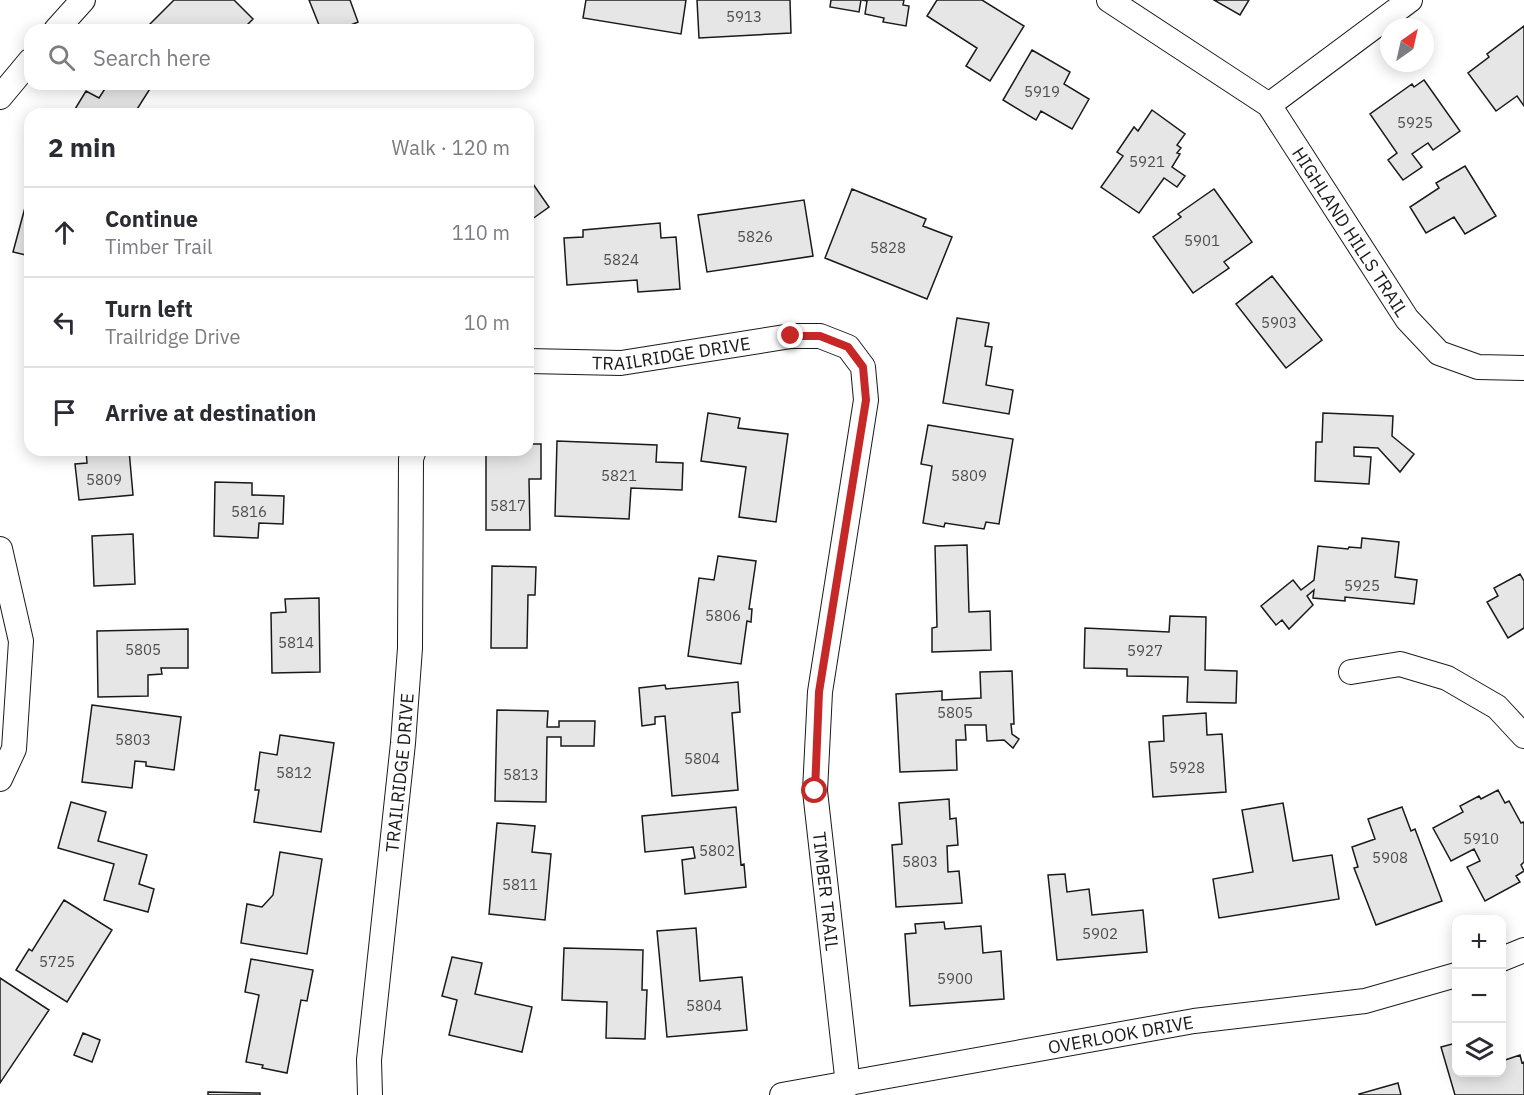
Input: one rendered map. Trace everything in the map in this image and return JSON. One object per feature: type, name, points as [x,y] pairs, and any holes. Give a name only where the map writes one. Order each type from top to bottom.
[{"type":"street","points":[[61,24],[83,0]]},
{"type":"street","points":[[1109,0],[1269,105],[1410,0]]},
{"type":"street","points":[[0,97],[24,68]]},
{"type":"street","name":"HIGHLAND HILLS TRAIL","points":[[1269,105],[1407,319],[1439,353],[1478,367],[1524,368]]},
{"type":"street","name":"TRAILRIDGE DRIVE","points":[[534,361],[621,363],[791,336],[820,336],[848,347]]},
{"type":"street","name":"TIMBER TRAIL","points":[[848,347],[863,367],[866,400],[819,692],[815,791],[848,1085]]},
{"type":"street","name":"TRAILRIDGE DRIVE","points":[[370,1095],[369,1060],[403,743],[410,648],[412,456]]},
{"type":"street","points":[[0,549],[21,641],[14,749],[0,779]]},
{"type":"street","points":[[1351,672],[1400,664],[1448,678],[1497,707],[1524,736]]},
{"type":"street","points":[[1506,957],[1524,950]]},
{"type":"street","name":"OVERLOOK DRIVE","points":[[782,1095],[1194,1022],[1365,1001],[1452,976]]},
{"type":"building","points":[[174,0],[234,0],[253,19],[248,24],[150,24]]},
{"type":"building","points":[[309,0],[350,0],[358,22],[319,24]]},
{"type":"building","points":[[586,0],[686,0],[681,34],[583,18]]},
{"type":"building","points":[[697,0],[790,0],[791,33],[699,38]]},
{"type":"building","points":[[831,0],[861,0],[859,12],[830,7]]},
{"type":"building","points":[[862,0],[904,0],[903,5],[909,6],[906,26],[883,22],[884,18],[865,14],[867,1]]},
{"type":"building","points":[[937,0],[982,0],[1024,26],[990,81],[966,66],[977,48],[927,16]]},
{"type":"building","points":[[1214,0],[1249,0],[1240,15]]},
{"type":"building","points":[[1524,26],[1524,106],[1517,96],[1496,111],[1468,73],[1489,57],[1487,54]]},
{"type":"building","points":[[1032,50],[1070,72],[1064,84],[1089,99],[1072,129],[1041,111],[1036,120],[1003,100]]},
{"type":"building","points":[[1424,80],[1460,131],[1433,150],[1428,143],[1412,154],[1422,167],[1403,180],[1388,160],[1397,153],[1370,114],[1412,84],[1414,87]]},
{"type":"building","points":[[104,90],[149,90],[138,108],[76,108],[86,91],[99,98]]},
{"type":"building","points":[[1152,110],[1185,134],[1177,145],[1181,148],[1177,153],[1180,154],[1172,167],[1185,176],[1177,187],[1164,178],[1139,213],[1101,187],[1123,156],[1117,152],[1134,127],[1138,131]]},
{"type":"building","points":[[1465,166],[1496,216],[1465,234],[1454,217],[1426,233],[1410,207],[1439,188],[1436,183]]},
{"type":"building","points":[[534,185],[549,207],[534,218]]},
{"type":"building","points":[[852,189],[926,219],[923,226],[952,237],[927,299],[825,258]]},
{"type":"building","points":[[1214,189],[1252,242],[1224,262],[1229,268],[1193,293],[1153,237],[1181,217],[1178,214]]},
{"type":"building","points":[[804,200],[813,256],[707,272],[698,215]]},
{"type":"building","points":[[24,211],[24,255],[13,252]]},
{"type":"building","points":[[660,223],[661,238],[676,237],[680,289],[638,292],[637,280],[567,285],[564,238],[583,237],[583,230]]},
{"type":"building","points":[[1272,276],[1322,340],[1286,368],[1236,304]]},
{"type":"building","points":[[957,318],[989,323],[985,346],[992,347],[986,385],[1013,390],[1009,414],[943,403]]},
{"type":"building","points":[[708,413],[740,418],[738,428],[788,434],[776,522],[739,517],[746,467],[701,461]]},
{"type":"building","points":[[1323,413],[1393,416],[1392,436],[1414,454],[1400,472],[1378,448],[1354,447],[1354,456],[1371,457],[1369,484],[1315,481],[1316,442],[1322,442]]},
{"type":"building","points":[[928,425],[1013,439],[999,524],[986,522],[984,529],[945,523],[944,527],[923,523],[932,466],[921,464]]},
{"type":"building","points":[[557,441],[657,445],[656,462],[683,463],[682,490],[631,488],[629,519],[555,516]]},
{"type":"building","points":[[534,444],[541,444],[541,479],[529,479],[530,530],[486,530],[486,456],[534,456]]},
{"type":"building","points":[[86,456],[130,456],[133,495],[79,500],[75,464],[87,463]]},
{"type":"building","points":[[215,482],[252,483],[252,495],[284,496],[283,524],[259,523],[258,538],[214,536]]},
{"type":"building","points":[[133,534],[135,584],[94,586],[92,536]]},
{"type":"building","points":[[1362,538],[1399,542],[1395,577],[1417,580],[1414,604],[1345,597],[1345,601],[1313,598],[1314,590],[1307,596],[1313,605],[1289,629],[1282,620],[1276,625],[1261,606],[1293,580],[1301,590],[1314,580],[1318,546],[1361,548]]},
{"type":"building","points":[[967,545],[969,612],[990,611],[991,650],[932,652],[932,628],[937,627],[935,546]]},
{"type":"building","points":[[718,556],[756,561],[749,609],[752,609],[751,622],[747,621],[741,664],[688,656],[699,578],[714,580]]},
{"type":"building","points":[[492,566],[536,567],[535,595],[528,595],[527,648],[491,648]]},
{"type":"building","points":[[1520,574],[1524,581],[1524,628],[1508,638],[1487,602],[1498,596],[1494,588]]},
{"type":"building","points":[[319,598],[320,672],[272,673],[271,613],[286,612],[285,599]]},
{"type":"building","points":[[1170,616],[1206,617],[1205,670],[1237,671],[1236,703],[1187,702],[1188,677],[1127,676],[1127,669],[1084,668],[1085,628],[1169,632]]},
{"type":"building","points":[[188,629],[188,668],[161,668],[162,674],[148,675],[148,696],[98,697],[97,631]]},
{"type":"building","points":[[1012,671],[1014,724],[1011,724],[1012,734],[1019,739],[1013,748],[1004,740],[987,741],[986,725],[965,725],[966,740],[956,740],[957,770],[900,772],[896,694],[942,691],[942,700],[981,698],[980,672]]},
{"type":"building","points":[[738,682],[740,712],[732,713],[738,790],[672,796],[665,716],[655,717],[655,724],[642,726],[639,688],[665,685],[666,689]]},
{"type":"building","points":[[92,705],[181,717],[174,770],[146,766],[146,762],[135,761],[132,788],[82,782]]},
{"type":"building","points":[[497,710],[548,711],[547,727],[559,727],[559,721],[595,721],[594,746],[561,746],[561,737],[547,737],[546,802],[495,801]]},
{"type":"building","points":[[1206,713],[1207,735],[1222,734],[1226,792],[1153,797],[1149,742],[1164,741],[1163,716]]},
{"type":"building","points":[[280,735],[334,743],[321,832],[254,822],[259,790],[255,790],[260,752],[277,755]]},
{"type":"building","points":[[1498,790],[1505,803],[1509,801],[1521,823],[1524,824],[1524,862],[1521,865],[1524,871],[1516,876],[1520,882],[1485,901],[1467,867],[1480,861],[1474,849],[1451,861],[1433,828],[1463,812],[1460,806],[1479,796],[1481,799]]},
{"type":"building","points":[[949,799],[950,819],[956,818],[958,845],[947,846],[948,872],[959,871],[962,903],[896,907],[892,845],[902,844],[899,803]]},
{"type":"building","points":[[71,802],[106,812],[98,841],[147,855],[139,884],[154,889],[148,912],[104,900],[114,864],[58,848]]},
{"type":"building","points":[[1283,803],[1293,861],[1332,855],[1339,899],[1219,918],[1213,879],[1253,872],[1242,810]]},
{"type":"building","points":[[736,807],[741,865],[744,864],[746,887],[685,894],[682,860],[695,858],[693,847],[645,852],[642,816]]},
{"type":"building","points":[[1402,807],[1411,831],[1415,829],[1442,901],[1376,925],[1354,868],[1358,867],[1352,847],[1375,839],[1368,819]]},
{"type":"building","points":[[497,823],[535,826],[532,852],[551,854],[545,920],[489,914]]},
{"type":"building","points":[[280,852],[322,859],[307,954],[241,943],[247,904],[262,907],[273,895]]},
{"type":"building","points":[[1065,874],[1067,892],[1089,889],[1092,915],[1143,910],[1147,952],[1057,960],[1048,875]]},
{"type":"building","points":[[64,900],[112,930],[67,1002],[16,970],[29,949],[32,951]]},
{"type":"building","points":[[944,922],[945,929],[981,926],[983,953],[1001,951],[1004,999],[910,1006],[905,934],[916,933],[915,924]]},
{"type":"building","points":[[696,928],[700,981],[742,977],[747,1030],[667,1037],[657,931]]},
{"type":"building","points":[[564,948],[643,950],[642,990],[647,990],[645,1039],[606,1038],[607,1002],[562,1000]]},
{"type":"building","points":[[452,957],[482,963],[475,994],[532,1007],[522,1052],[449,1035],[457,1000],[442,996]]},
{"type":"building","points":[[251,959],[313,970],[307,1001],[301,1000],[287,1073],[246,1062],[259,995],[245,992]]},
{"type":"building","points":[[0,978],[49,1010],[0,1083]]},
{"type":"building","points":[[83,1033],[100,1040],[92,1062],[74,1055]]},
{"type":"building","points":[[1452,1044],[1452,1077],[1506,1077],[1506,1060],[1520,1055],[1522,1063],[1524,1062],[1524,1095],[1455,1095],[1441,1047]]},
{"type":"building","points":[[1398,1083],[1401,1095],[1359,1095],[1359,1094]]},
{"type":"building","points":[[208,1092],[260,1093],[260,1095],[208,1095]]},
{"type":"route","points":[[791,336],[820,336],[848,347],[863,367],[866,400],[819,692],[815,791]]}]
